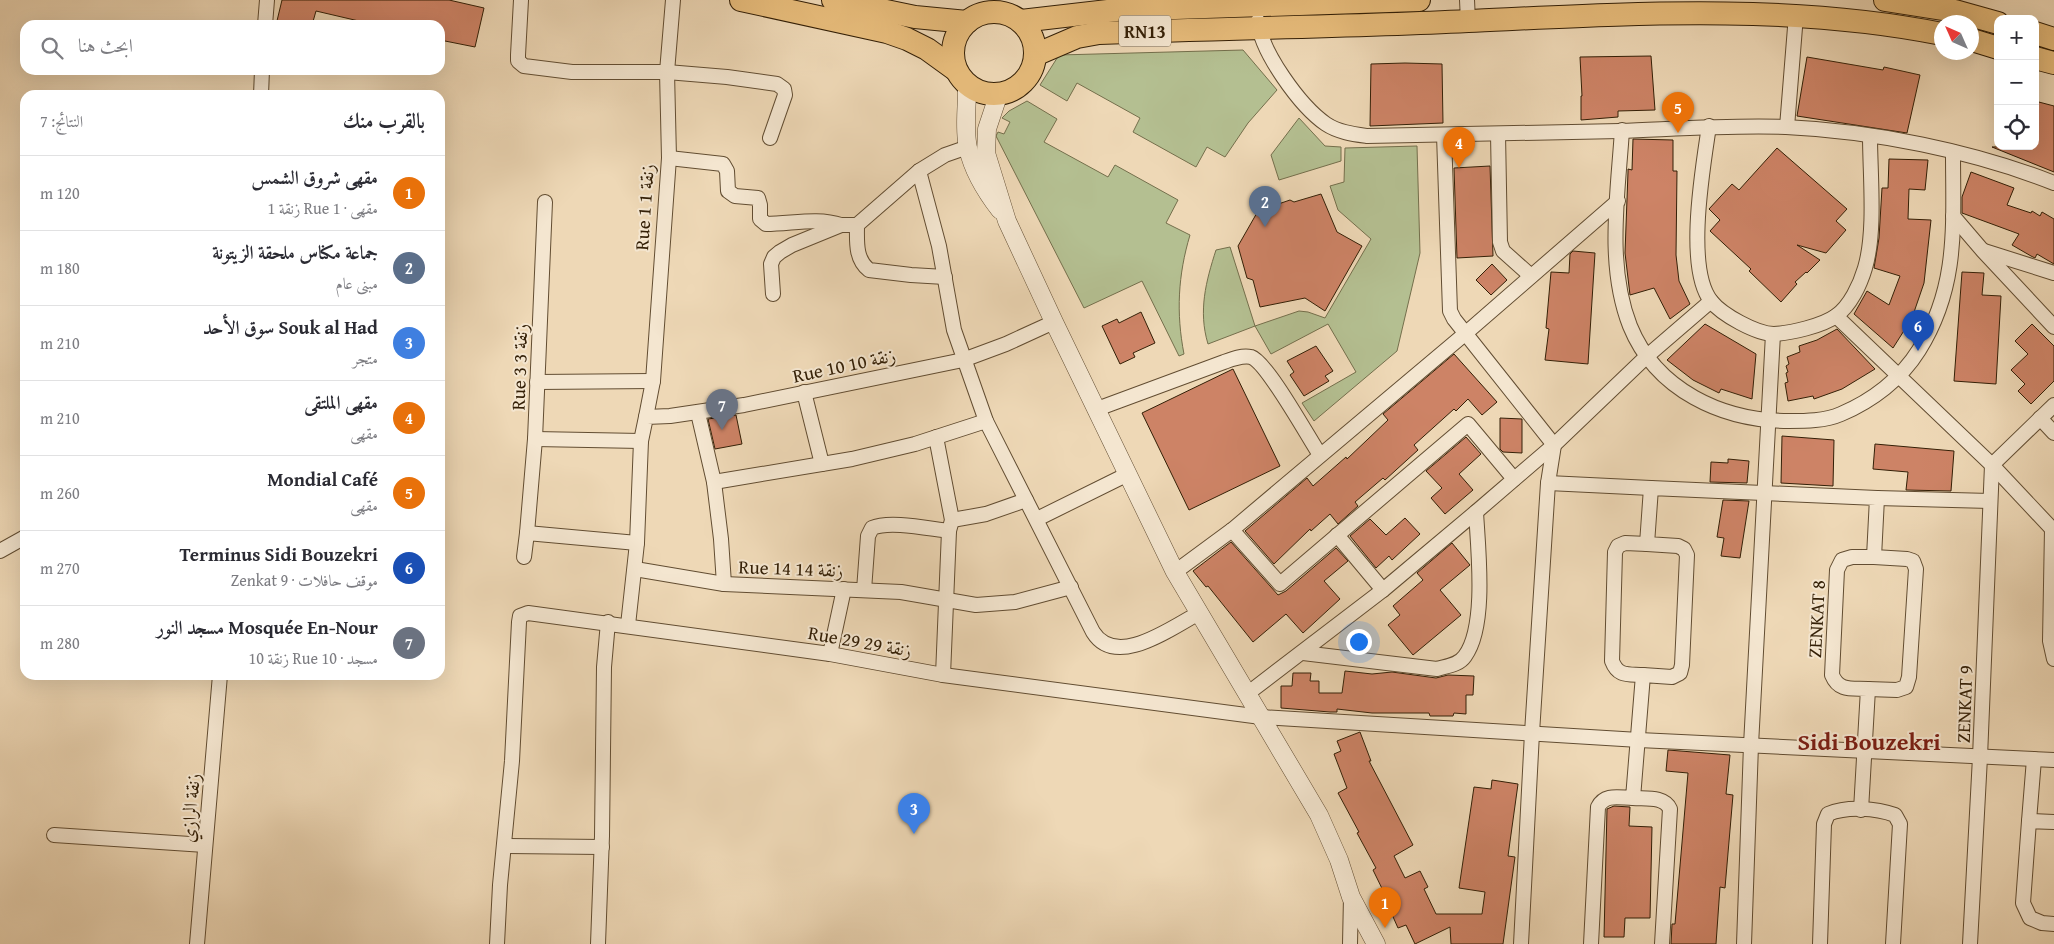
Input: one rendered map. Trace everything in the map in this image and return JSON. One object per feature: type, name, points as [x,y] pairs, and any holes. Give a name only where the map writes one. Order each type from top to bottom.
[{"type":"main road","points":[[741,0],[887,32],[907,39],[926,49],[978,91],[999,93],[1010,90],[1020,84],[1028,76],[1033,66],[1035,55],[1033,40],[1021,21]]},
{"type":"main road","name":"RN13","points":[[834,0],[915,17],[967,22],[975,16],[994,12],[1003,12],[1021,21],[1116,10],[1257,16],[1467,10],[1647,15],[1796,15],[1893,24],[1934,32]]},
{"type":"main road","name":"RN13","points":[[1035,55],[1077,37],[1099,33],[1419,0]]},
{"type":"main road","points":[[1885,0],[1955,11],[1994,22]]},
{"type":"main road","points":[[963,77],[953,57],[954,44],[958,32],[967,22]]},
{"type":"main road","points":[[2039,34],[2054,39]]},
{"type":"main road","points":[[1979,42],[1994,47]]},
{"type":"main road","points":[[2039,59],[2054,64]]},
{"type":"street","points":[[265,20],[267,0]]},
{"type":"street","points":[[521,0],[518,61],[524,66],[572,72],[667,72],[727,77],[777,84],[784,89],[785,96],[770,138]]},
{"type":"street","name":"Rue 1 زنقة 1","points":[[628,625],[637,543],[644,428],[653,381],[669,158],[667,72],[673,0]]},
{"type":"street","points":[[1787,127],[1796,15]]},
{"type":"street","points":[[1257,16],[1267,52],[1284,77],[1304,103],[1326,123],[1344,132],[1367,136],[1498,134],[1709,126],[1787,127],[1870,136],[1953,152],[2013,167],[2054,183]]},
{"type":"street","points":[[261,90],[262,75]]},
{"type":"street","points":[[963,77],[967,90],[968,147],[978,176],[988,195],[1007,221]]},
{"type":"street","points":[[999,93],[987,129],[986,153],[1007,221],[1175,572],[1319,815],[1339,860],[1351,897],[1376,944]]},
{"type":"street","points":[[1709,126],[1700,187],[1697,249],[1700,276],[1711,301],[1727,315],[1748,326],[1773,334],[1818,325],[1836,316],[1854,294],[1865,268],[1870,232],[1870,136]]},
{"type":"street","points":[[1622,130],[1616,253],[1620,293],[1630,326],[1646,357],[1672,383],[1696,400],[1716,409],[1768,421],[1807,421],[1839,415],[1870,399],[1900,376],[1918,351],[1935,322],[1946,286],[1952,255],[1953,152]]},
{"type":"street","points":[[1498,134],[1500,242],[1502,251],[1531,276]]},
{"type":"street","points":[[1444,135],[1450,311],[1454,319],[1554,445],[1548,483],[1521,944]]},
{"type":"street","points":[[669,158],[723,164],[727,171],[728,191],[735,196],[758,198],[760,219],[766,224],[829,221],[842,225],[857,225],[919,170],[945,156],[968,147]]},
{"type":"street","points":[[919,170],[939,246],[954,330],[986,421],[1096,638],[1107,646],[1124,648],[1141,643],[1199,613]]},
{"type":"street","points":[[1175,572],[1232,530],[1466,333],[1618,201]]},
{"type":"street","name":"Rue 3 زنقة 3","points":[[524,557],[536,439],[545,202]]},
{"type":"street","points":[[1953,216],[2054,327]]},
{"type":"street","points":[[773,294],[770,271],[774,257],[792,245],[842,225]]},
{"type":"street","points":[[857,225],[860,261],[869,270],[945,277]]},
{"type":"street","points":[[1983,251],[2054,273]]},
{"type":"street","points":[[1247,694],[1384,590],[1554,445],[1646,357],[1711,301]]},
{"type":"street","points":[[1836,316],[1992,465],[2053,530],[2050,642],[2054,659]]},
{"type":"street","name":"Rue 10 زنقة 10","points":[[536,439],[644,428],[698,413],[963,360],[1006,344],[1054,322]]},
{"type":"street","points":[[1744,944],[1751,745],[1773,334]]},
{"type":"street","points":[[1096,409],[1224,362],[1240,357],[1252,357],[1271,378],[1320,455]]},
{"type":"street","points":[[537,382],[653,381]]},
{"type":"street","points":[[804,392],[822,464]]},
{"type":"street","points":[[1992,465],[2054,404]]},
{"type":"street","points":[[698,413],[714,482],[724,584]]},
{"type":"street","points":[[2040,418],[2054,433]]},
{"type":"street","points":[[714,482],[852,459],[936,438],[986,421]]},
{"type":"street","points":[[1232,530],[1280,584],[1468,424],[1514,479]]},
{"type":"street","points":[[936,438],[950,525],[943,675]]},
{"type":"street","name":"ZENKAT 9","points":[[1970,944],[1992,465]]},
{"type":"street","points":[[1037,519],[1128,474]]},
{"type":"street","points":[[1548,483],[1877,498],[1990,501]]},
{"type":"street","points":[[1647,544],[1650,488]]},
{"type":"street","points":[[1861,810],[1868,689],[1897,690],[1906,686],[1909,677],[1916,569],[1914,561],[1907,559],[1874,557],[1877,498]]},
{"type":"street","points":[[864,590],[868,536],[872,528],[887,525],[950,525],[1026,500]]},
{"type":"street","points":[[1303,653],[1437,669],[1454,665],[1464,658],[1471,646],[1479,601],[1476,512]]},
{"type":"street","points":[[527,533],[637,543]]},
{"type":"street","points":[[1337,535],[1384,590]]},
{"type":"street","points":[[0,551],[20,540]]},
{"type":"street","points":[[1625,543],[1678,546],[1684,549],[1687,556],[1682,666],[1680,673],[1672,677],[1643,675],[1622,674],[1615,669],[1612,661],[1615,552],[1618,546],[1625,543]]},
{"type":"street","name":"ZENKAT 8","points":[[1868,689],[1844,688],[1835,683],[1832,675],[1837,570],[1842,560],[1852,557],[1874,557]]},
{"type":"street","name":"Rue 14 زنقة 14","points":[[634,570],[724,584],[901,592],[946,601],[976,604],[1016,602],[1070,587]]},
{"type":"street","points":[[830,654],[844,589]]},
{"type":"street","name":"Rue 29 زنقة 29","points":[[504,846],[512,761],[519,622],[522,614],[540,613],[830,654],[943,675],[1261,716],[1639,740],[2054,760]]},
{"type":"street","points":[[598,944],[602,847],[604,667],[608,622]]},
{"type":"street","points":[[1633,798],[1643,675]]},
{"type":"street","name":"زنقة الرازي","points":[[197,944],[220,680]]},
{"type":"street","points":[[2034,759],[2023,903],[2030,918],[2042,924],[2054,924]]},
{"type":"street","points":[[1591,944],[1598,807],[1606,797],[1662,800],[1667,803],[1670,809],[1662,944]]},
{"type":"street","points":[[1820,944],[1824,824],[1828,814],[1839,809],[1896,815],[1900,824],[1893,944]]},
{"type":"street","points":[[2029,821],[2054,822]]},
{"type":"street","points":[[54,835],[206,845]]},
{"type":"street","points":[[497,944],[504,846],[602,847]]},
{"type":"street","points":[[1350,944],[1351,897]]},
{"type":"green space","points":[[1243,50],[1277,90],[1248,123],[1225,157],[1207,147],[1196,167],[1133,132],[1140,118],[1077,83],[1067,101],[1040,85],[1059,55]]},
{"type":"green space","points":[[1027,101],[1057,119],[1044,142],[1108,177],[1115,165],[1178,200],[1166,223],[1190,235],[1183,265],[1179,309],[1184,354],[1179,356],[1142,281],[1084,308],[996,136],[998,132],[1004,134],[1010,122],[1002,118],[1009,111]]},
{"type":"green space","points":[[1299,118],[1325,146],[1341,147],[1341,161],[1279,180],[1271,155]]},
{"type":"green space","points":[[1417,146],[1420,253],[1397,351],[1314,421],[1302,403],[1356,372],[1328,324],[1271,354],[1255,326],[1299,311],[1325,318],[1371,239],[1338,210],[1330,186],[1344,182],[1345,148]]},
{"type":"green space","points":[[1230,247],[1255,326],[1208,344],[1204,320],[1204,296],[1216,250]]},
{"type":"building","points":[[282,0],[449,0],[484,8],[475,47],[445,41],[445,20],[355,20],[316,11],[313,20],[277,20]]},
{"type":"building","points":[[1651,56],[1655,110],[1618,111],[1618,117],[1581,120],[1580,57]]},
{"type":"building","points":[[1807,57],[1883,70],[1884,67],[1920,75],[1907,133],[1797,116]]},
{"type":"building","points":[[1371,64],[1442,64],[1443,123],[1370,126]]},
{"type":"building","points":[[2039,102],[2054,106],[2054,172],[1999,150],[2039,150]]},
{"type":"building","points":[[1633,139],[1673,140],[1673,171],[1677,171],[1676,255],[1679,281],[1690,304],[1670,319],[1654,288],[1630,295],[1625,253],[1628,169],[1632,170]]},
{"type":"building","points":[[1777,148],[1847,209],[1836,221],[1846,230],[1826,253],[1797,245],[1820,260],[1795,282],[1797,284],[1781,302],[1749,271],[1751,269],[1710,231],[1720,220],[1709,209],[1732,184],[1739,190]]},
{"type":"building","points":[[1889,159],[1928,160],[1925,190],[1909,189],[1908,219],[1931,220],[1924,283],[1912,318],[1893,348],[1854,314],[1867,291],[1889,305],[1900,276],[1874,268],[1879,238],[1882,188],[1888,188]]},
{"type":"building","points":[[1490,166],[1493,256],[1457,258],[1454,168]]},
{"type":"building","points":[[1971,172],[2014,188],[2007,205],[2031,213],[2032,211],[2040,216],[2042,212],[2054,219],[2054,264],[2037,254],[2035,258],[2012,245],[2019,234],[1962,213],[1962,197]]},
{"type":"building","points":[[1321,194],[1337,232],[1362,246],[1325,311],[1305,298],[1260,307],[1253,280],[1247,278],[1238,246],[1258,211],[1290,200],[1294,202]]},
{"type":"building","points":[[1573,251],[1595,253],[1588,364],[1545,360],[1549,329],[1546,328],[1551,272],[1569,273],[1570,254]]},
{"type":"building","points":[[1492,264],[1507,280],[1491,295],[1476,280]]},
{"type":"building","points":[[1962,272],[1984,273],[1982,295],[2001,296],[1996,384],[1954,381]]},
{"type":"building","points":[[1141,312],[1155,343],[1133,353],[1135,357],[1120,364],[1102,326],[1117,319],[1119,323]]},
{"type":"building","points":[[1705,324],[1756,354],[1752,399],[1721,389],[1719,393],[1693,380],[1667,360]]},
{"type":"building","points":[[2032,324],[2054,346],[2054,381],[2031,404],[2018,391],[2025,384],[2011,370],[2028,354],[2015,341]]},
{"type":"building","points":[[1837,329],[1875,369],[1842,389],[1814,399],[1813,396],[1788,401],[1785,383],[1788,382],[1786,366],[1789,364],[1787,357],[1800,352],[1799,346],[1817,340]]},
{"type":"building","points":[[1316,346],[1333,371],[1325,376],[1329,381],[1304,396],[1290,375],[1294,372],[1287,361]]},
{"type":"building","points":[[1454,354],[1497,402],[1482,415],[1468,399],[1456,411],[1454,409],[1414,445],[1418,450],[1385,480],[1383,478],[1355,502],[1358,506],[1338,524],[1330,514],[1311,531],[1310,529],[1274,564],[1245,531],[1307,478],[1313,486],[1346,457],[1347,459],[1388,420],[1383,414]]},
{"type":"building","points":[[1233,369],[1280,466],[1189,510],[1142,413]]},
{"type":"building","points":[[736,415],[742,444],[715,449],[708,419]]},
{"type":"building","points":[[1500,418],[1522,419],[1522,453],[1503,452],[1500,449]]},
{"type":"building","points":[[1782,436],[1834,440],[1833,486],[1781,483]]},
{"type":"building","points":[[1466,437],[1481,454],[1459,474],[1473,490],[1445,514],[1431,498],[1442,488],[1426,471]]},
{"type":"building","points":[[1875,444],[1954,451],[1951,491],[1906,490],[1908,472],[1873,469]]},
{"type":"building","points":[[1728,459],[1749,461],[1747,483],[1710,482],[1711,462],[1728,463]]},
{"type":"building","points":[[1723,500],[1749,501],[1740,558],[1721,556],[1724,538],[1717,537]]},
{"type":"building","points":[[1405,518],[1420,534],[1392,560],[1389,556],[1376,568],[1350,536],[1370,519],[1386,535]]},
{"type":"building","points":[[1231,542],[1278,595],[1286,591],[1336,548],[1348,561],[1324,581],[1340,599],[1303,633],[1286,614],[1253,642],[1208,586],[1206,587],[1193,571]]},
{"type":"building","points":[[1452,543],[1470,565],[1440,590],[1461,615],[1413,655],[1388,625],[1400,615],[1393,606],[1423,580],[1417,573]]},
{"type":"building","points":[[1345,671],[1372,674],[1392,672],[1436,678],[1448,675],[1474,676],[1473,695],[1466,695],[1466,714],[1454,713],[1453,716],[1430,716],[1429,713],[1372,713],[1337,709],[1337,712],[1330,712],[1281,708],[1281,686],[1292,686],[1293,673],[1311,673],[1310,681],[1319,681],[1319,693],[1342,693]]},
{"type":"building","points":[[1360,732],[1371,761],[1369,761],[1413,845],[1394,856],[1405,878],[1420,871],[1428,887],[1424,889],[1436,914],[1482,914],[1485,892],[1459,888],[1474,787],[1491,789],[1492,780],[1518,784],[1508,856],[1515,857],[1503,944],[1451,944],[1450,927],[1415,944],[1406,925],[1398,928],[1390,910],[1392,909],[1373,870],[1376,868],[1338,793],[1347,788],[1334,754],[1341,751],[1337,741]]},
{"type":"building","points":[[1668,750],[1730,755],[1726,794],[1733,795],[1725,888],[1720,887],[1716,944],[1671,944],[1672,924],[1675,924],[1688,773],[1666,771]]},
{"type":"building","points":[[1614,806],[1630,807],[1629,826],[1652,827],[1650,918],[1625,918],[1624,937],[1604,937],[1607,809]]},
{"type":"place","name":"Mondial Café","points":[[1678,133]]},
{"type":"place","name":"مقهى الملتقى","points":[[1459,168]]},
{"type":"place","name":"جماعة مكناس ملحقة الزيتونة","points":[[1265,227]]},
{"type":"place","name":"Terminus Sidi Bouzekri","points":[[1918,351]]},
{"type":"place","name":"Mosquée En-Nour مسجد النور","points":[[722,430]]},
{"type":"place","name":"Souk al Had سوق الأحد","points":[[914,834]]},
{"type":"place","name":"مقهى شروق الشمس","points":[[1385,928]]},
{"type":"district","name":"Sidi Bouzekri","points":[[1869,741]]}]
